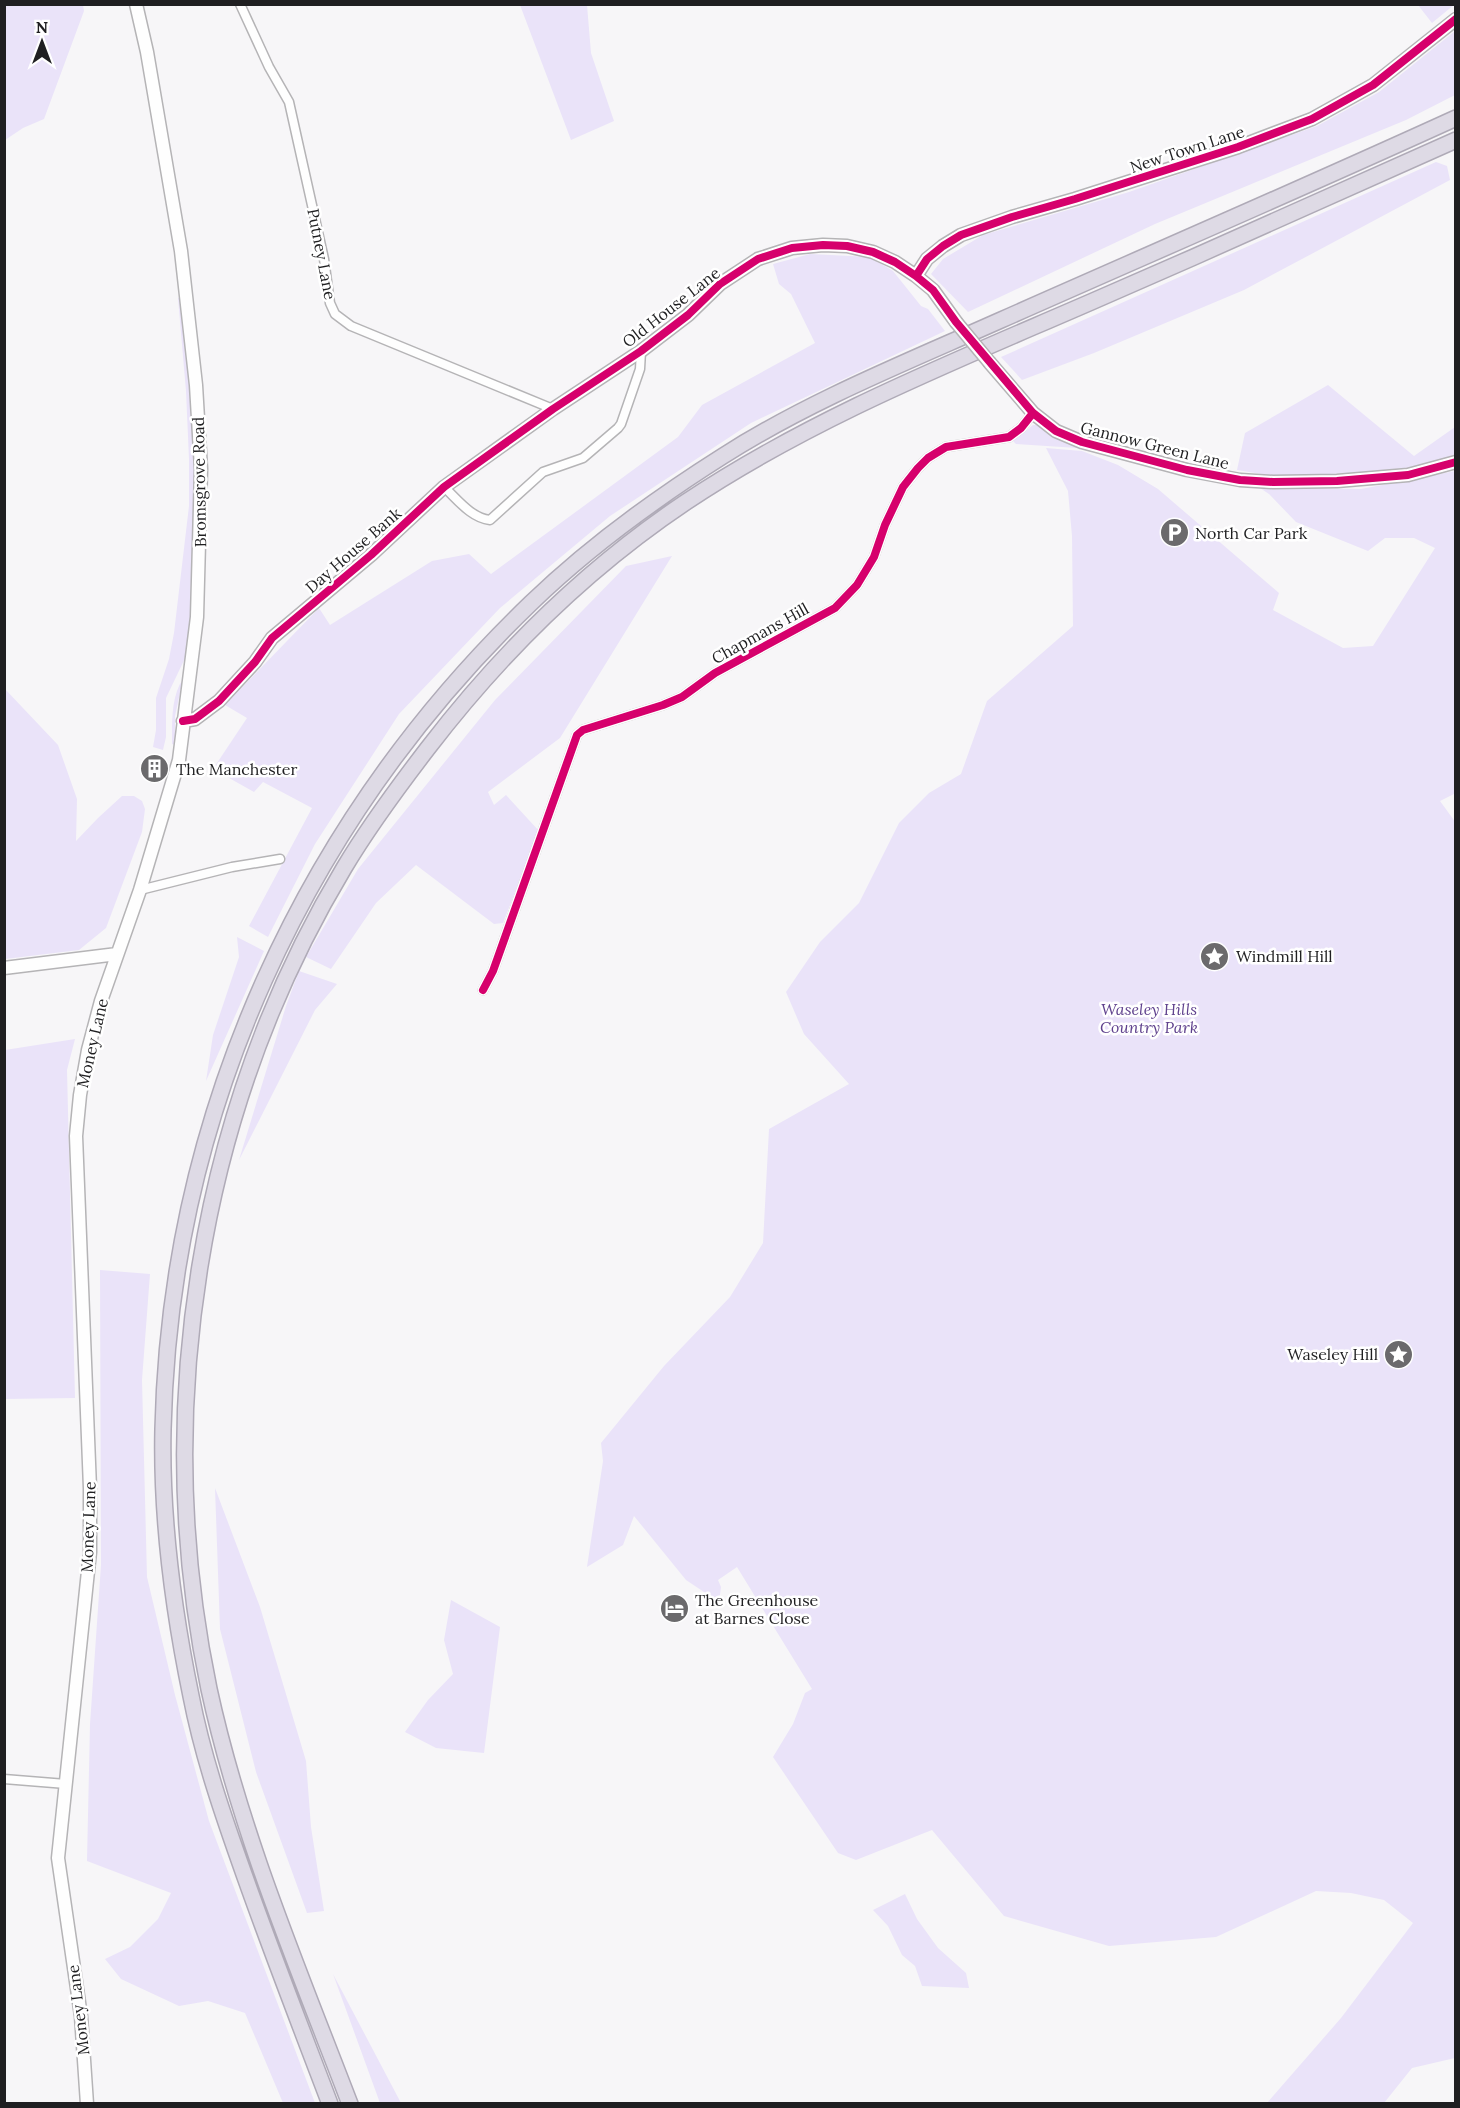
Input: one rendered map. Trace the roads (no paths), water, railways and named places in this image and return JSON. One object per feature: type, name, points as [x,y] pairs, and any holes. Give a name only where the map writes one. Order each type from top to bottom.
[{"type":"highway","points":[[330,2103],[256,1909],[224,1819],[204,1752],[191,1700],[178,1623],[165,1506],[163,1431],[170,1340],[187,1217],[214,1114],[240,1035],[289,925],[321,869],[380,777],[436,704],[491,642],[536,597],[594,548],[666,493],[729,451],[858,384],[1455,118]]},
{"type":"highway","points":[[350,2103],[254,1848],[223,1744],[208,1684],[193,1590],[184,1485],[185,1408],[192,1328],[202,1251],[218,1179],[241,1098],[272,1013],[306,938],[344,867],[397,788],[454,714],[506,654],[570,592],[636,538],[686,502],[775,447],[888,391],[1455,140]]},
{"type":"street","name":"Bromsgrove Road","points":[[117,954],[140,890],[179,760],[197,617],[201,522],[201,469],[196,385],[181,251],[147,52],[136,4]]},
{"type":"street","name":"Putney Lane","points":[[240,4],[269,67],[289,102],[324,259],[330,303],[335,314],[351,326],[553,409]]},
{"type":"street","name":"New Town Lane","points":[[916,276],[927,259],[961,235],[1238,147],[1312,119],[1374,85],[1455,19]]},
{"type":"street","name":"Old House Lane","points":[[553,409],[641,351],[688,315],[720,284],[758,259],[792,248],[822,245],[847,246],[873,252],[895,262],[916,276]]},
{"type":"street","name":"Gannow Green Lane","points":[[916,276],[933,290],[990,363],[1033,413],[1056,431],[1082,442],[1187,470],[1240,480],[1273,482],[1338,481],[1408,475],[1455,462]]},
{"type":"street","points":[[444,487],[472,513],[490,520],[543,472],[583,458],[621,424],[640,369],[641,351]]},
{"type":"street","name":"Day House Bank","points":[[183,721],[195,719],[219,702],[255,662],[272,638],[371,555],[444,487],[553,409]]},
{"type":"street","name":"Chapmans Hill","points":[[483,990],[493,971],[577,735],[583,730],[682,697],[715,673],[835,608],[857,585],[874,557],[885,525],[903,487],[928,458],[946,447],[1009,437],[1021,428],[1033,413]]},
{"type":"street","points":[[140,890],[232,867],[280,859]]},
{"type":"street","points":[[4,968],[117,954]]},
{"type":"street","name":"Money Lane","points":[[87,2103],[81,2016],[58,1858],[90,1552],[90,1488],[76,1136],[88,1050],[117,954]]},
{"type":"street","points":[[4,1779],[66,1784]]},
{"type":"place","name":"North Car Park","points":[[1174,533]]},
{"type":"place","name":"The Manchester","points":[[155,769]]},
{"type":"place","name":"Windmill Hill","points":[[1215,956]]},
{"type":"place","name":"Waseley Hill","points":[[1399,1354]]},
{"type":"place","name":"The Greenhouse at Barnes Close","points":[[674,1609]]},
{"type":"park label","name":"Waseley Hills Country Park","points":[[1149,1018]]}]
